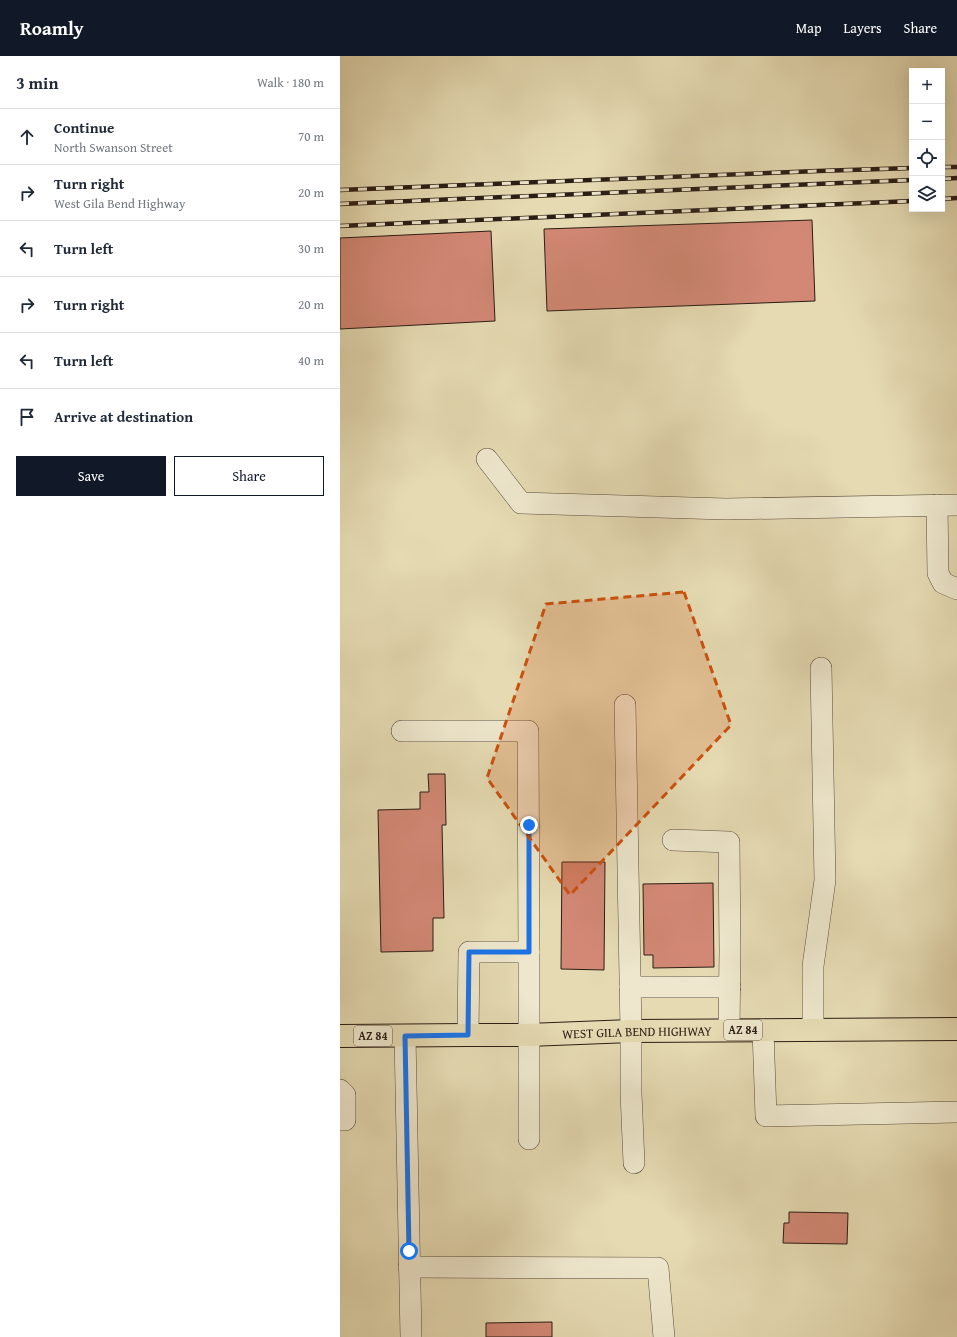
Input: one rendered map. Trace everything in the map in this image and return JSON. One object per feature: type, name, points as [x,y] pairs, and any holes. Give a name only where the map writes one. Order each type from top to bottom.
[{"type":"main road","name":"WEST GILA BEND HIGHWAY","points":[[340,1036],[528,1035],[631,1031],[957,1029]]},
{"type":"street","points":[[487,459],[521,503],[726,509],[947,505],[938,572],[942,583],[957,589]]},
{"type":"street","points":[[813,1030],[813,966],[825,880],[821,668]]},
{"type":"street","points":[[624,705],[631,1093],[634,1163]]},
{"type":"street","points":[[402,731],[528,730],[529,1139]]},
{"type":"street","points":[[673,840],[728,842],[730,987],[729,1030]]},
{"type":"street","points":[[468,1035],[469,952],[529,952]]},
{"type":"street","points":[[630,987],[730,987]]},
{"type":"street","points":[[763,1030],[766,1116],[957,1112]]},
{"type":"street","points":[[405,1036],[411,1337]]},
{"type":"street","points":[[340,1090],[345,1096],[345,1120],[340,1120]]},
{"type":"street","points":[[410,1267],[658,1268],[664,1337]]},
{"type":"highlighted area","points":[[684,592],[731,725],[570,895],[487,778],[546,604]]},
{"type":"building","points":[[812,220],[815,301],[547,311],[544,229]]},
{"type":"building","points":[[491,231],[495,321],[340,329],[340,238]]},
{"type":"building","points":[[428,774],[445,774],[446,825],[442,825],[444,918],[433,918],[433,951],[381,952],[378,810],[420,809],[420,792],[429,792]]},
{"type":"building","points":[[562,862],[605,862],[604,970],[561,969]]},
{"type":"building","points":[[713,883],[714,967],[653,968],[653,955],[644,955],[643,884]]},
{"type":"building","points":[[789,1212],[848,1213],[847,1244],[783,1243],[784,1223],[789,1223]]},
{"type":"building","points":[[552,1322],[552,1337],[486,1337],[486,1323]]},
{"type":"railway","points":[[945,167],[957,167]]},
{"type":"railway","points":[[340,190],[909,168]]},
{"type":"railway","points":[[945,179],[957,178]]},
{"type":"railway","points":[[340,204],[909,180]]},
{"type":"railway","points":[[945,199],[957,198]]},
{"type":"railway","points":[[340,226],[909,201]]},
{"type":"route","points":[[409,1251],[405,1036],[468,1035],[469,952],[529,952],[529,825]]}]
